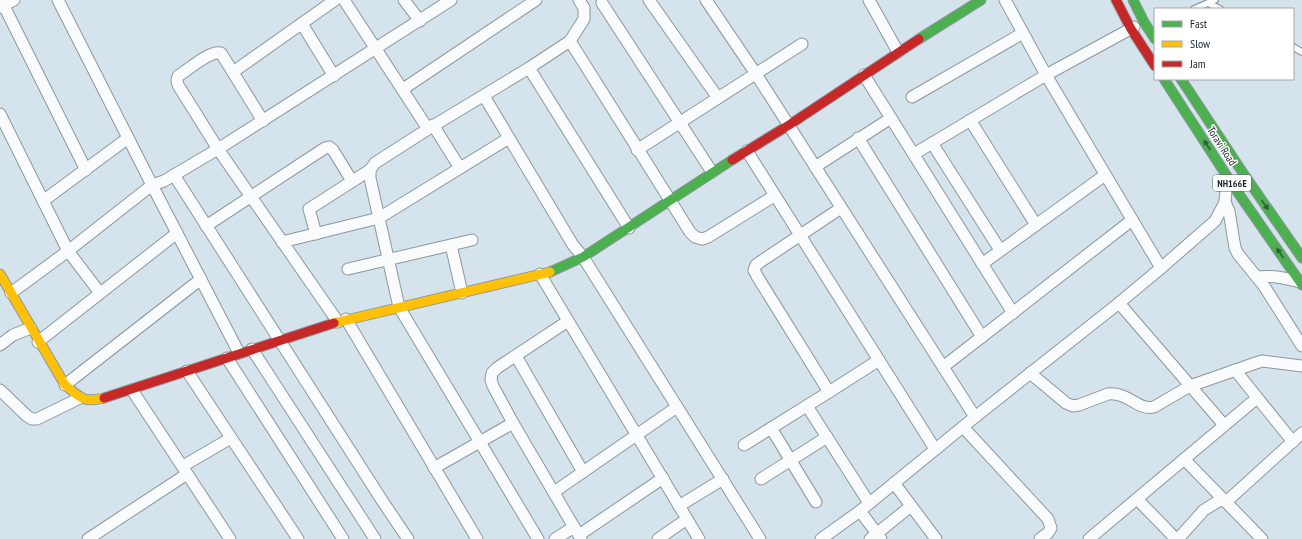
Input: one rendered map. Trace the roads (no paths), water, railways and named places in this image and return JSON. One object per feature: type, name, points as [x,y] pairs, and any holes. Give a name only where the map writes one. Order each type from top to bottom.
[{"type":"main road","points":[[0,274],[38,342],[65,386],[80,398],[91,401],[110,397],[342,321],[554,271],[583,257],[630,228],[712,172],[789,125],[898,52],[982,0]]},
{"type":"main road","points":[[1116,0],[1131,29],[1154,64]]},
{"type":"main road","points":[[1133,0],[1147,22],[1154,37]]},
{"type":"main road","name":"Toravi Road","points":[[1165,80],[1232,184],[1301,284]]},
{"type":"main road","name":"Toravi Road","points":[[1182,80],[1243,173],[1302,258]]},
{"type":"street","points":[[58,0],[239,354]]},
{"type":"street","points":[[233,72],[335,0]]},
{"type":"street","points":[[344,0],[402,89],[460,168]]},
{"type":"street","points":[[404,0],[420,21]]},
{"type":"street","points":[[11,293],[68,251],[152,185],[158,184],[218,149],[452,0]]},
{"type":"street","points":[[402,89],[536,0]]},
{"type":"street","points":[[649,0],[718,98]]},
{"type":"street","points":[[706,0],[789,125],[975,417]]},
{"type":"street","points":[[869,0],[898,52]]},
{"type":"street","points":[[1005,0],[1046,75],[1161,268]]},
{"type":"street","points":[[316,234],[309,209],[370,170],[375,163],[570,41],[584,19],[582,4],[604,1],[712,172]]},
{"type":"street","points":[[5,3],[86,170]]},
{"type":"street","points":[[914,154],[1046,75],[1131,29],[1147,22]]},
{"type":"street","points":[[302,24],[334,76]]},
{"type":"street","points":[[912,97],[1023,32]]},
{"type":"street","points":[[570,41],[637,150],[690,232],[695,237],[702,239],[708,237],[774,196]]},
{"type":"street","points":[[637,150],[802,44]]},
{"type":"street","points":[[263,121],[221,53],[216,52],[178,76],[176,80],[178,85],[218,149],[282,242],[342,321],[477,539]]},
{"type":"street","points":[[529,68],[630,228]]},
{"type":"street","points":[[864,75],[1013,313]]},
{"type":"street","points":[[484,96],[573,245],[583,257],[760,539]]},
{"type":"street","points":[[1,118],[68,251],[100,293]]},
{"type":"street","points":[[815,167],[890,118]]},
{"type":"street","points":[[970,120],[1036,225]]},
{"type":"street","points":[[43,201],[128,138]]},
{"type":"street","points":[[282,242],[379,218],[509,138]]},
{"type":"street","points":[[858,138],[982,337]]},
{"type":"street","points":[[932,144],[1000,250]]},
{"type":"street","points":[[206,226],[325,148],[329,147],[333,150],[352,181]]},
{"type":"street","points":[[747,151],[935,449]]},
{"type":"street","points":[[370,170],[370,178],[399,307],[538,539]]},
{"type":"street","points":[[174,175],[408,539]]},
{"type":"street","points":[[982,264],[1105,175]]},
{"type":"street","points":[[821,539],[860,511],[1161,268],[1215,221],[1225,202],[1226,189],[1232,184]]},
{"type":"street","points":[[1225,202],[1231,218],[1235,248],[1238,254],[1257,277],[1302,346]]},
{"type":"street","points":[[829,392],[754,270],[756,265],[760,262],[842,208]]},
{"type":"street","points":[[943,367],[1132,220]]},
{"type":"street","points":[[38,342],[177,233]]},
{"type":"street","points":[[348,269],[472,240]]},
{"type":"street","points":[[451,245],[462,292]]},
{"type":"street","points":[[540,274],[699,539]]},
{"type":"street","points":[[1257,277],[1280,277],[1301,284]]},
{"type":"street","points":[[65,386],[201,279]]},
{"type":"street","points":[[1119,303],[1224,425]]},
{"type":"street","points":[[568,321],[492,372],[491,380],[512,423],[578,534]]},
{"type":"street","points":[[0,344],[13,335],[30,328]]},
{"type":"street","points":[[252,350],[375,539]]},
{"type":"street","points":[[516,356],[584,472]]},
{"type":"street","points":[[228,358],[343,539]]},
{"type":"street","points":[[744,445],[879,360]]},
{"type":"street","points":[[1030,373],[1066,403],[1073,406],[1108,394],[1114,394],[1127,397],[1148,408],[1154,407],[1190,386],[1262,362],[1302,366]]},
{"type":"street","points":[[1236,370],[1293,442]]},
{"type":"street","points":[[187,372],[298,539]]},
{"type":"street","points":[[0,390],[32,419],[37,419],[80,398]]},
{"type":"street","points":[[132,390],[230,539]]},
{"type":"street","points":[[1089,539],[1257,398]]},
{"type":"street","points":[[807,406],[869,503]]},
{"type":"street","points":[[554,492],[677,407]]},
{"type":"street","points":[[434,468],[512,423]]},
{"type":"street","points":[[963,427],[1048,519],[1051,528],[1048,533],[1040,539]]},
{"type":"street","points":[[771,428],[816,502]]},
{"type":"street","points":[[1137,499],[1177,539],[1204,510],[1224,500],[1302,433]]},
{"type":"street","points":[[761,479],[827,437]]},
{"type":"street","points":[[88,539],[231,438]]},
{"type":"street","points":[[1184,459],[1262,539]]},
{"type":"street","points":[[555,539],[578,534],[663,478]]},
{"type":"street","points":[[679,506],[723,479]]},
{"type":"street","points":[[894,483],[936,539]]},
{"type":"street","points":[[860,511],[876,537],[912,506]]},
{"type":"street","points":[[658,539],[687,519]]},
{"type":"lane","points":[[1196,8],[1215,0]]},
{"type":"lane","points":[[1208,3],[1218,8]]}]
